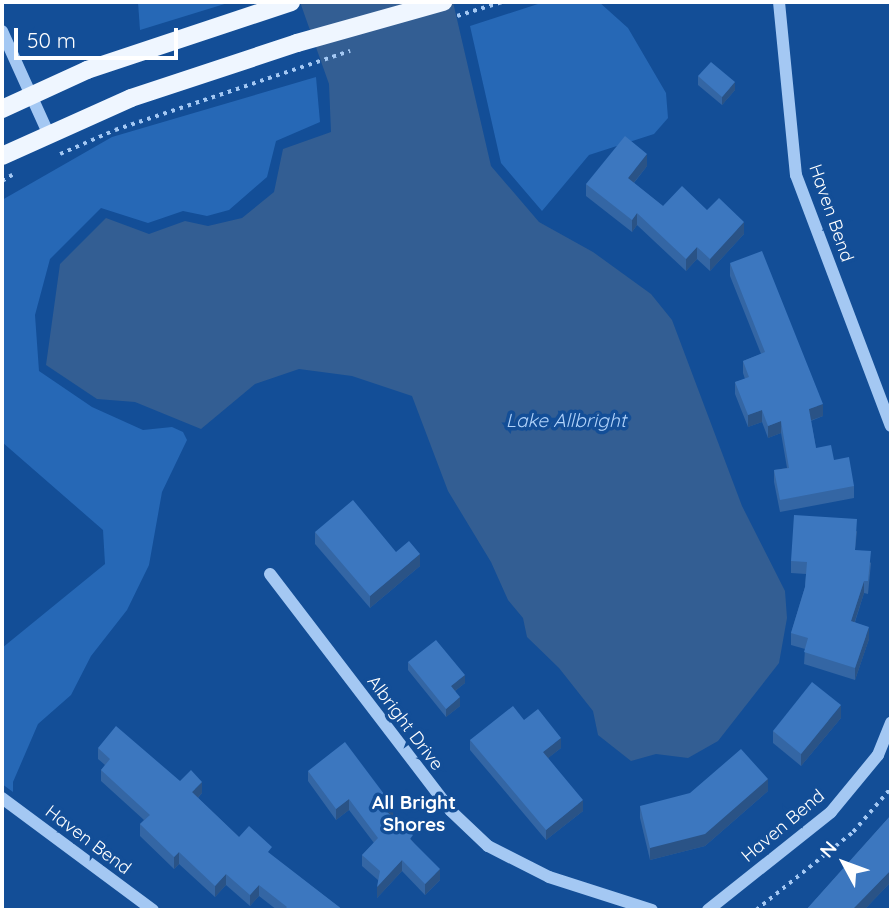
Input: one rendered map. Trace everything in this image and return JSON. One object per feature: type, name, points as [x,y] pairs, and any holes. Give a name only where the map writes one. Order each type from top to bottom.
[{"type":"main road","points":[[2,109],[30,94],[290,2]]},
{"type":"main road","points":[[2,156],[48,133],[131,98],[298,43],[443,2]]},
{"type":"street","name":"Haven Bend","points":[[779,2],[796,175],[891,426]]},
{"type":"street","points":[[2,31],[48,133]]},
{"type":"street","name":"Albright Drive","points":[[270,574],[451,811],[488,845],[549,877],[652,910]]},
{"type":"street","name":"Haven Bend","points":[[708,910],[831,812],[878,755],[891,723]]},
{"type":"street","name":"Haven Bend","points":[[2,798],[153,910]]},
{"type":"path","points":[[459,16],[502,2]]},
{"type":"path","points":[[52,157],[114,130],[308,64]]},
{"type":"path","points":[[2,181],[14,174]]},
{"type":"path","points":[[756,910],[853,832],[891,788]]},
{"type":"shaded area","points":[[138,2],[231,2],[140,30]]},
{"type":"shaded area","points":[[544,2],[599,2],[628,28],[666,93],[668,118],[654,134],[589,155],[542,211],[501,163],[470,26]]},
{"type":"shaded area","points":[[316,77],[320,122],[276,141],[267,177],[229,210],[207,216],[183,211],[148,223],[101,208],[50,259],[35,315],[39,371],[92,407],[143,430],[172,427],[183,432],[187,440],[162,492],[149,565],[127,610],[91,656],[71,695],[38,724],[13,782],[13,792],[2,784],[2,648],[105,564],[103,530],[2,442],[2,200],[112,137]]},
{"type":"water","name":"Lake Allbright","points":[[300,2],[453,2],[491,166],[539,222],[593,252],[651,294],[672,320],[742,506],[785,591],[787,618],[779,663],[718,741],[688,758],[656,754],[631,761],[598,735],[593,711],[559,668],[527,637],[523,618],[508,600],[491,562],[448,491],[412,396],[352,376],[299,369],[255,384],[201,429],[135,402],[97,399],[46,365],[60,264],[106,218],[149,234],[185,221],[208,226],[242,218],[274,192],[283,149],[331,132],[329,84]]},
{"type":"building","points":[[711,62],[735,82],[722,97],[698,76]]},
{"type":"building","points":[[625,136],[647,154],[628,178],[663,206],[682,186],[707,210],[719,198],[744,222],[710,259],[697,247],[686,259],[637,213],[632,220],[586,184]]},
{"type":"building","points":[[762,251],[823,404],[809,409],[816,448],[831,445],[834,460],[849,457],[854,486],[780,500],[774,470],[789,468],[781,421],[768,426],[762,410],[748,415],[735,382],[749,377],[743,361],[765,352],[730,263]]},
{"type":"building","points":[[353,500],[396,552],[409,541],[420,554],[370,596],[315,532]]},
{"type":"building","points":[[794,515],[857,519],[855,550],[871,551],[868,581],[864,581],[851,621],[869,627],[855,668],[804,652],[808,638],[791,633],[805,587],[807,562],[791,561]]},
{"type":"building","points":[[436,640],[465,675],[451,686],[460,697],[446,709],[408,662]]},
{"type":"building","points":[[812,682],[841,705],[801,754],[773,731]]},
{"type":"building","points":[[513,706],[524,720],[538,709],[561,738],[543,752],[583,800],[546,830],[470,740]]},
{"type":"building","points":[[116,726],[180,781],[191,770],[202,782],[192,792],[239,837],[249,826],[272,847],[268,852],[343,910],[284,910],[287,907],[259,885],[250,895],[226,874],[215,886],[179,852],[174,857],[140,824],[150,815],[101,770],[110,759],[98,748]]},
{"type":"building","points":[[345,742],[393,806],[386,811],[413,835],[410,839],[440,869],[425,884],[402,860],[377,887],[380,871],[362,855],[378,838],[349,799],[336,809],[308,771]]},
{"type":"building","points":[[741,749],[768,779],[705,834],[650,848],[640,806],[690,793]]},
{"type":"building","points":[[891,815],[891,874],[889,872],[852,910],[806,910]]},
{"type":"district","name":"All Bright Shores","points":[[414,814]]}]
